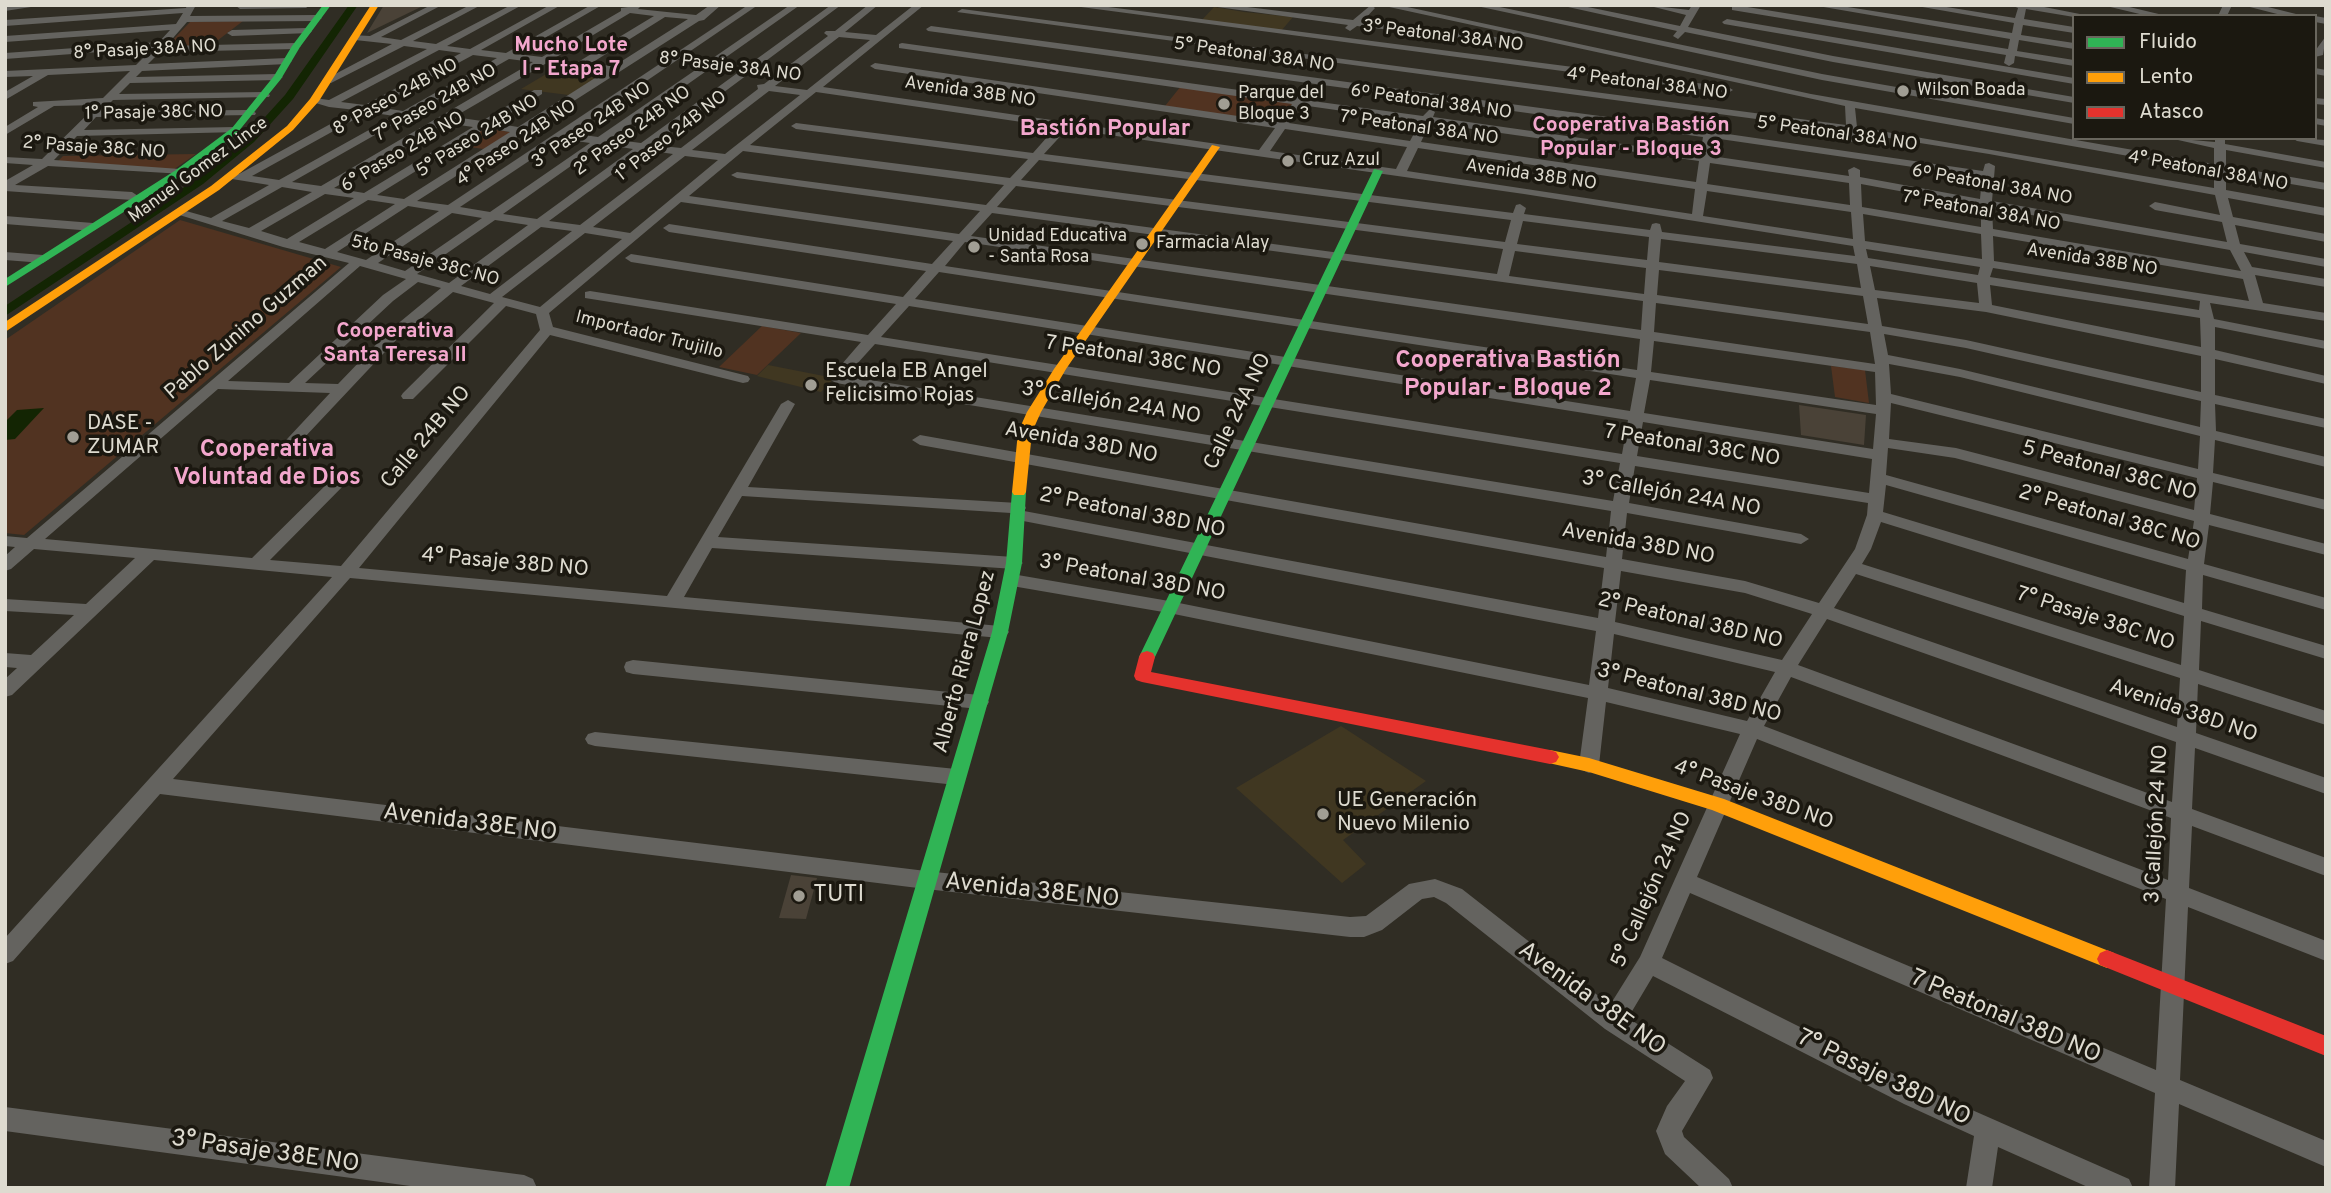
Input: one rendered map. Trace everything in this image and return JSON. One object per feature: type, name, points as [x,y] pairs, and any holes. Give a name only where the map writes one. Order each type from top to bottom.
[{"type":"main road","name":"Manuel Gomez Lince","points":[[5,328],[236,177],[322,102],[327,81],[363,38],[375,5]]},
{"type":"main road","name":"Manuel Gomez Lince","points":[[5,284],[180,172],[235,130],[278,78],[317,10]]},
{"type":"main road","name":"Alberto Riera Lopez","points":[[837,1188],[1000,632],[1013,572],[1021,456],[1026,432],[1034,412],[1060,369],[1215,147]]},
{"type":"main road","name":"Calle 24A NO","points":[[1141,672],[1196,549],[1378,172]]},
{"type":"main road","name":"4° Pasaje 38D NO","points":[[1141,672],[1147,679],[1589,765],[1717,804],[2326,1046]]},
{"type":"street","points":[[5,8],[40,5]]},
{"type":"street","points":[[5,73],[82,5]]},
{"type":"street","points":[[363,38],[438,5]]},
{"type":"street","points":[[327,81],[477,5]]},
{"type":"street","points":[[322,102],[442,47],[518,5]]},
{"type":"street","points":[[236,177],[557,5]]},
{"type":"street","points":[[579,66],[677,5]]},
{"type":"street","name":"5° Paseo 24B NO","points":[[327,253],[717,5]]},
{"type":"street","name":"4° Paseo 24B NO","points":[[363,263],[736,22],[754,5]]},
{"type":"street","name":"3° Paseo 24B NO","points":[[291,389],[412,276],[492,216],[796,5]]},
{"type":"street","name":"2° Paseo 24B NO","points":[[282,453],[394,334],[451,287],[643,146],[736,83],[797,29],[837,5]]},
{"type":"street","name":"1° Paseo 24B NO","points":[[408,396],[498,300],[581,229],[681,152],[759,86],[874,5]]},
{"type":"street","points":[[547,330],[542,312],[727,158],[920,5]]},
{"type":"street","name":"3° Peatonal 38A NO","points":[[1070,5],[1126,9],[1227,26],[1585,73],[1714,89],[1811,97]]},
{"type":"street","points":[[1208,5],[1244,7],[1589,51],[1557,167]]},
{"type":"street","name":"3° Peatonal 38A NO","points":[[1354,5],[1371,8],[1388,6],[1811,97],[2326,187]]},
{"type":"street","points":[[1476,5],[1822,77],[2072,121]]},
{"type":"street","points":[[1511,33],[1542,5]]},
{"type":"street","points":[[1563,5],[1833,59],[2072,100]]},
{"type":"street","points":[[1650,5],[1694,9],[1684,29],[1651,64]]},
{"type":"street","points":[[1816,5],[1855,8],[2072,46]]},
{"type":"street","points":[[1915,5],[2072,30]]},
{"type":"street","points":[[2106,5],[2153,14]]},
{"type":"street","points":[[2246,5],[2290,14]]},
{"type":"street","points":[[229,6],[317,10]]},
{"type":"street","points":[[593,6],[633,8],[736,22]]},
{"type":"street","name":"8° Paseo 24B NO","points":[[212,222],[593,6]]},
{"type":"street","points":[[1986,308],[1983,280],[1988,262],[1990,151],[2020,21],[2020,6],[2073,14]]},
{"type":"street","name":"7° Paseo 24B NO","points":[[251,232],[633,8]]},
{"type":"street","points":[[1262,154],[1354,23],[1371,8]]},
{"type":"street","points":[[1735,8],[2072,63]]},
{"type":"street","points":[[1811,97],[1833,59],[1844,27],[1855,8]]},
{"type":"street","points":[[1045,83],[1126,9]]},
{"type":"street","points":[[5,23],[190,13],[251,18],[317,10]]},
{"type":"street","name":"4° Peatonal 38A NO","points":[[962,12],[1852,129],[2220,191],[2326,212]]},
{"type":"street","points":[[5,39],[46,36],[190,13]]},
{"type":"street","points":[[5,187],[44,164],[190,13]]},
{"type":"street","points":[[211,48],[251,18]]},
{"type":"street","points":[[1727,22],[2072,81]]},
{"type":"street","points":[[1399,175],[1474,25]]},
{"type":"street","points":[[1161,100],[1227,26]]},
{"type":"street","points":[[797,29],[878,38]]},
{"type":"street","name":"5° Peatonal 38A NO","points":[[931,29],[1708,134],[1989,175]]},
{"type":"street","points":[[232,33],[307,31]]},
{"type":"street","points":[[2319,53],[2326,37]]},
{"type":"street","name":"8° Pasaje 38A NO","points":[[363,38],[665,76]]},
{"type":"street","points":[[5,55],[159,47],[296,46]]},
{"type":"street","name":"6º Peatonal 38A NO","points":[[902,46],[1045,83],[1161,100],[1299,101],[1426,120],[1557,167],[1704,160],[1855,180],[2326,263]]},
{"type":"street","name":"8° Pasaje 38A NO","points":[[5,73],[140,65],[287,61]]},
{"type":"street","name":"7° Peatonal 38A NO","points":[[875,66],[1045,83],[1161,100],[1281,126],[1856,209],[2248,273],[2326,283]]},
{"type":"street","points":[[5,97],[45,72]]},
{"type":"street","name":"8° Pasaje 38A NO","points":[[678,77],[704,80]]},
{"type":"street","points":[[127,80],[278,78]]},
{"type":"street","name":"8° Pasaje 38A NO","points":[[717,81],[736,83]]},
{"type":"street","name":"8° Pasaje 38A NO","points":[[759,86],[812,91]]},
{"type":"street","points":[[498,88],[511,89]]},
{"type":"street","points":[[1697,219],[1714,89]]},
{"type":"street","points":[[524,90],[573,97]]},
{"type":"street","name":"Avenida 38B NO","points":[[812,91],[1065,124],[1134,129],[1215,147],[1524,191],[1557,167],[1658,213],[1988,262],[2206,311],[2257,305],[2326,317]]},
{"type":"street","name":"6° Paseo 24B NO","points":[[287,244],[538,92]]},
{"type":"street","points":[[37,104],[108,99],[265,95]]},
{"type":"street","points":[[322,102],[535,132]]},
{"type":"street","points":[[5,132],[52,103]]},
{"type":"street","name":"5° Callejón 24 NO","points":[[1613,1021],[1649,963],[1752,729],[1787,668],[1863,549],[1876,507],[1884,404],[1883,363],[1865,261],[1859,243],[1850,103]]},
{"type":"street","points":[[1009,116],[1018,107]]},
{"type":"street","points":[[92,114],[251,113]]},
{"type":"street","name":"3° Callejón 24A NO","points":[[1065,124],[836,379],[1801,539]]},
{"type":"street","points":[[796,126],[1865,261],[2206,311],[2326,345]]},
{"type":"street","name":"1° Pasaje 38C NO","points":[[74,133],[235,130]]},
{"type":"street","points":[[548,134],[727,158]]},
{"type":"street","points":[[2197,140],[2220,142],[2326,165]]},
{"type":"street","points":[[2309,140],[2326,143]]},
{"type":"street","points":[[2220,142],[2220,191],[2234,245],[2248,273],[2257,305]]},
{"type":"street","points":[[741,147],[1986,308],[2209,353],[2326,380]]},
{"type":"street","name":"2° Pasaje 38C NO","points":[[5,160],[180,172]]},
{"type":"street","points":[[737,175],[1876,329],[1966,344],[2326,424]]},
{"type":"street","points":[[236,177],[632,237]]},
{"type":"street","points":[[5,187],[132,196]]},
{"type":"street","points":[[1502,279],[1524,191]]},
{"type":"street","points":[[679,198],[1648,335],[1960,373],[2326,462]]},
{"type":"street","points":[[2155,206],[2326,238]]},
{"type":"street","name":"5to Pasaje 38C NO","points":[[178,213],[542,312]]},
{"type":"street","points":[[1589,765],[1626,461],[1644,374],[1658,213]]},
{"type":"street","points":[[5,220],[93,227]]},
{"type":"street","points":[[669,228],[1644,374],[1948,411],[2326,505]]},
{"type":"street","points":[[5,256],[43,259]]},
{"type":"street","name":"5 Peatonal 38C NO","points":[[631,257],[1637,415],[1880,448],[1956,453],[2326,550]]},
{"type":"street","name":"Pablo Zunino Guzman","points":[[5,565],[214,385],[363,263]]},
{"type":"street","name":"7 Peatonal 38C NO","points":[[590,295],[1626,461],[1876,507],[2192,614],[2326,653]]},
{"type":"street","name":"3 Callejón 24 NO","points":[[2162,1188],[2192,614],[2208,435],[2209,353],[2206,311]]},
{"type":"street","name":"Importador Trujillo","points":[[547,330],[743,379]]},
{"type":"street","name":"Calle 24B NO","points":[[5,954],[345,573],[547,330]]},
{"type":"street","points":[[214,385],[344,389]]},
{"type":"street","points":[[672,602],[788,404]]},
{"type":"street","name":"Avenida 38D NO","points":[[920,440],[1745,587],[2326,786]]},
{"type":"street","points":[[256,564],[345,475]]},
{"type":"street","name":"2° Peatonal 38C NO","points":[[1880,478],[2326,604]]},
{"type":"street","name":"2° Peatonal 38D NO","points":[[737,491],[1018,512],[1196,549],[1605,626],[1787,668],[2326,867]]},
{"type":"street","name":"4° Pasaje 38D NO","points":[[5,541],[1000,632]]},
{"type":"street","name":"3° Peatonal 38D NO","points":[[707,542],[1013,572],[1169,607],[1597,693],[1752,729],[2326,951]]},
{"type":"street","points":[[5,690],[150,554]]},
{"type":"street","name":"7° Pasaje 38C NO","points":[[1850,566],[2326,718]]},
{"type":"street","points":[[5,605],[90,610]]},
{"type":"street","points":[[5,660],[33,662]]},
{"type":"street","points":[[633,667],[979,702]]},
{"type":"street","points":[[595,739],[956,777]]},
{"type":"street","name":"Avenida 38E NO","points":[[155,785],[926,880],[1364,927],[1374,923],[1417,891],[1435,888],[1454,896],[1613,1021],[1701,1077],[1669,1130],[1674,1145],[1720,1188]]},
{"type":"street","name":"7 Peatonal 38D NO","points":[[1684,881],[2326,1154]]},
{"type":"street","name":"7° Pasaje 38D NO","points":[[1649,963],[1913,1096],[2120,1188]]},
{"type":"street","name":"3° Pasaje 38E NO","points":[[5,1119],[524,1188]]},
{"type":"street","points":[[1979,1188],[1988,1129]]},
{"type":"shaded area","points":[[1214,7],[1293,17],[1281,31],[1201,21]]},
{"type":"shaded area","points":[[243,21],[209,47],[165,48],[190,22]]},
{"type":"shaded area","points":[[558,67],[605,73],[569,95],[521,89]]},
{"type":"shaded area","points":[[1181,86],[1294,102],[1278,124],[1165,106]]},
{"type":"shaded area","points":[[481,128],[511,132],[484,149],[454,145]]},
{"type":"shaded area","points":[[196,154],[173,170],[56,163],[63,156]]},
{"type":"shaded area","name":"DASE - ZUMAR","points":[[180,220],[341,267],[24,535],[5,533],[5,340]]},
{"type":"shaded area","points":[[762,326],[801,333],[757,375],[719,367]]},
{"type":"shaded area","name":"Escuela EB Angel Felicisimo Rojas","points":[[768,365],[834,378],[821,392],[757,376]]},
{"type":"shaded area","points":[[1831,366],[1865,370],[1869,403],[1835,397]]},
{"type":"shaded area","points":[[44,408],[15,439],[5,440],[5,422],[17,410]]},
{"type":"shaded area","name":"UE Generación Nuevo Milenio","points":[[1341,726],[1426,781],[1343,840],[1366,864],[1342,883],[1236,788]]},
{"type":"building","points":[[384,5],[425,5],[367,33]]},
{"type":"building","points":[[1799,405],[1866,415],[1864,445],[1801,435]]},
{"type":"building","name":"TUTI","points":[[791,875],[817,878],[806,919],[779,918]]},
{"type":"waterway","points":[[5,312],[199,182],[250,140],[289,97],[354,5]]},
{"type":"traffic: fast","points":[[5,284],[180,172],[235,130],[278,77],[296,46],[327,5]]},
{"type":"traffic: fast","points":[[1147,657],[1378,171]]},
{"type":"traffic: fast","points":[[837,1188],[1000,632],[1014,563],[1019,492]]},
{"type":"traffic: slow","points":[[5,328],[215,188],[290,128],[314,101],[375,5]]},
{"type":"traffic: slow","points":[[1019,492],[1025,432],[1034,412],[1060,369],[1215,147]]},
{"type":"traffic: slow","points":[[1550,757],[1589,765],[1717,804],[2107,959]]},
{"type":"traffic: jam","points":[[1147,657],[1142,676],[1550,757]]},
{"type":"traffic: jam","points":[[2107,959],[2326,1046]]},
{"type":"place","name":"Wilson Boada","points":[[1903,91]]},
{"type":"place","name":"Parque del Bloque 3","points":[[1224,104]]},
{"type":"place","name":"Cruz Azul","points":[[1288,161]]},
{"type":"place","name":"Farmacia Alay","points":[[1142,244]]},
{"type":"place","name":"Unidad Educativa - Santa Rosa","points":[[974,247]]},
{"type":"place","name":"Escuela EB Angel Felicisimo Rojas","points":[[811,385]]},
{"type":"place","name":"DASE - ZUMAR","points":[[73,437]]},
{"type":"place","name":"UE Generación Nuevo Milenio","points":[[1323,814]]},
{"type":"place","name":"TUTI","points":[[799,896]]},
{"type":"district","name":"Mucho Lote I - Etapa 7","points":[[571,59]]},
{"type":"district","name":"Bastión Popular","points":[[1105,130]]},
{"type":"district","name":"Cooperativa Bastión Popular - Bloque 3","points":[[1631,139]]},
{"type":"district","name":"Cooperativa Santa Teresa II","points":[[395,345]]},
{"type":"district","name":"Cooperativa Bastión Popular - Bloque 2","points":[[1508,376]]},
{"type":"district","name":"Cooperativa Voluntad de Dios","points":[[267,465]]}]
